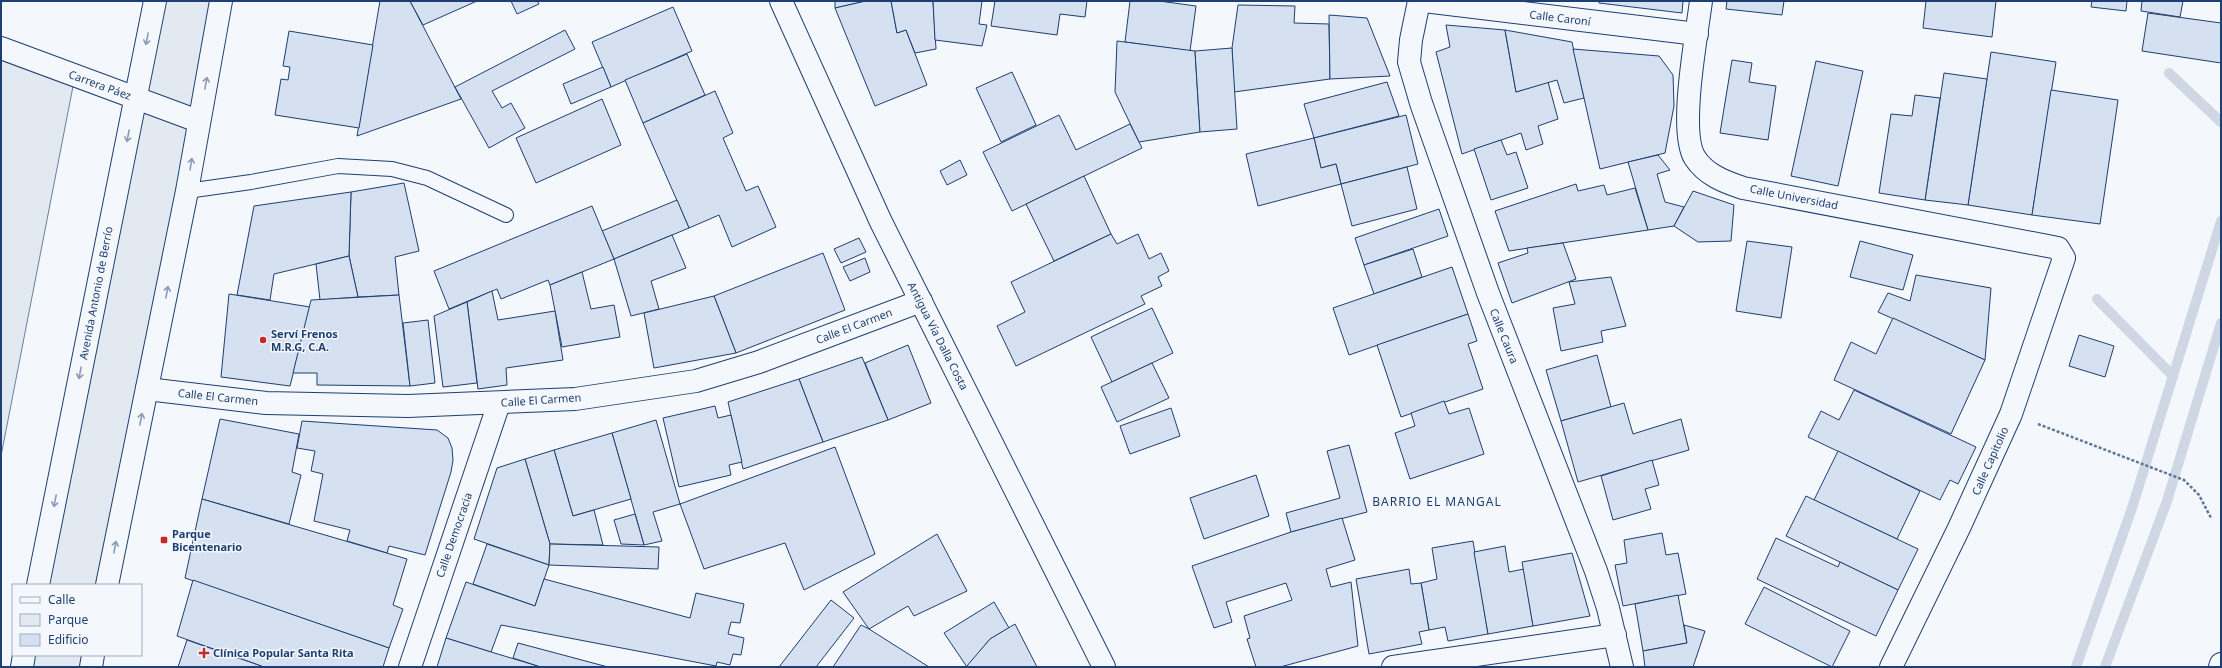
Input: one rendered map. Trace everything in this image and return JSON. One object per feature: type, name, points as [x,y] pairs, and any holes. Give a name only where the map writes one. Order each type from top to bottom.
[{"type":"main road","name":"Avenida Antonio de Berrío","points":[[38,584],[154,1]]},
{"type":"main road","points":[[107,584],[187,191],[198,121],[221,1]]},
{"type":"main road","name":"Antigua Vía Dalla Costa","points":[[781,1],[881,222],[1104,667]]},
{"type":"main road","name":"Calle Caura","points":[[1419,1],[1411,40],[1409,62],[1421,104],[1488,294],[1596,571],[1615,635],[1622,667]]},
{"type":"main road","name":"Calle Caroní","points":[[1424,1],[1697,34]]},
{"type":"main road","name":"Calle Universidad","points":[[1701,1],[1690,87],[1689,139],[1695,157],[1707,171],[1724,182],[1743,188],[2058,248]]},
{"type":"main road","name":"Carrera Páez","points":[[1,48],[198,121]]},
{"type":"main road","name":"Calle Capitolio","points":[[1891,667],[1959,528],[2011,414],[2064,264],[2064,258],[2058,248]]},
{"type":"main road","name":"Calle El Carmen","points":[[147,389],[266,403],[408,406],[575,399],[696,381],[759,362],[921,301]]},
{"type":"main road","name":"Calle Democracia","points":[[410,667],[499,403]]},
{"type":"main road","points":[[1393,667],[1615,635]]},
{"type":"main road","points":[[22,667],[24,656]]},
{"type":"main road","points":[[91,667],[93,656]]},
{"type":"lane","points":[[187,191],[251,182],[338,166],[392,169],[427,178],[506,215]]},
{"type":"path","points":[[2011,414],[2153,470],[2184,480],[2199,495],[2211,518]]},
{"type":"green space","points":[[155,1],[221,1],[107,584],[38,584]]},
{"type":"green space","points":[[1,48],[75,76],[1,456]]},
{"type":"green space","points":[[24,656],[93,656],[91,667],[22,667]]},
{"type":"building","points":[[380,1],[410,1],[461,99],[357,136]]},
{"type":"building","points":[[410,1],[477,1],[423,25]]},
{"type":"building","points":[[511,1],[537,1],[539,4],[517,14]]},
{"type":"building","points":[[835,1],[866,1],[835,8]]},
{"type":"building","points":[[866,1],[891,1],[897,33],[906,30],[927,85],[875,106],[835,8]]},
{"type":"building","points":[[891,1],[933,1],[936,49],[915,53],[906,30],[897,33]]},
{"type":"building","points":[[933,1],[982,1],[979,24],[987,25],[982,46],[935,40]]},
{"type":"building","points":[[995,1],[1087,1],[1085,17],[1060,14],[1057,35],[991,26]]},
{"type":"building","points":[[1130,1],[1159,1],[1196,6],[1190,51],[1125,42]]},
{"type":"building","points":[[1599,1],[1683,1],[1682,13],[1599,3]]},
{"type":"building","points":[[1727,1],[1784,1],[1782,15],[1726,9]]},
{"type":"building","points":[[1926,1],[1996,1],[1992,37],[1923,28]]},
{"type":"building","points":[[2092,1],[2127,1],[2126,11],[2091,7]]},
{"type":"building","points":[[2142,1],[2183,1],[2180,17],[2141,11]]},
{"type":"building","points":[[1238,5],[1295,6],[1294,23],[1329,24],[1330,79],[1234,92],[1232,48]]},
{"type":"building","points":[[673,7],[692,51],[611,87],[592,42]]},
{"type":"building","points":[[2148,13],[2221,23],[2221,63],[2142,51]]},
{"type":"building","points":[[1329,15],[1367,18],[1390,76],[1330,79]]},
{"type":"building","points":[[1446,25],[1505,30],[1516,92],[1548,82],[1558,119],[1538,126],[1543,144],[1526,150],[1521,133],[1462,154],[1436,52],[1450,47]]},
{"type":"building","points":[[565,30],[575,49],[492,91],[502,108],[511,103],[525,128],[489,148],[455,87]]},
{"type":"building","points":[[1505,30],[1572,42],[1584,98],[1564,103],[1557,80],[1516,92]]},
{"type":"building","points":[[289,31],[373,45],[359,128],[275,115],[281,79],[288,80],[290,67],[283,66]]},
{"type":"building","points":[[1117,41],[1195,51],[1200,132],[1139,142],[1115,92]]},
{"type":"building","points":[[1232,48],[1237,129],[1200,132],[1195,51]]},
{"type":"building","points":[[1573,49],[1659,56],[1673,75],[1674,106],[1665,153],[1600,169]]},
{"type":"building","points":[[1991,52],[2056,62],[2032,215],[1968,205]]},
{"type":"building","points":[[687,54],[705,95],[643,123],[625,80]]},
{"type":"building","points":[[1732,60],[1752,63],[1749,82],[1776,86],[1768,140],[1720,133]]},
{"type":"building","points":[[1816,61],[1863,71],[1838,186],[1791,176]]},
{"type":"building","points":[[603,67],[611,87],[571,104],[563,84]]},
{"type":"building","points":[[1012,72],[1036,125],[1001,142],[976,88]]},
{"type":"building","points":[[1944,73],[1987,79],[1968,205],[1925,200]]},
{"type":"building","points":[[1387,82],[1399,116],[1314,138],[1304,104]]},
{"type":"building","points":[[2051,90],[2118,100],[2100,224],[2032,215]]},
{"type":"building","points":[[715,91],[733,133],[723,138],[746,191],[758,186],[776,227],[732,247],[719,215],[689,228],[643,123]]},
{"type":"building","points":[[1915,95],[1940,98],[1925,200],[1879,193],[1891,114],[1912,116]]},
{"type":"building","points":[[602,99],[621,145],[536,183],[516,138]]},
{"type":"building","points":[[1059,115],[1076,150],[1130,124],[1142,148],[1012,211],[983,152]]},
{"type":"building","points":[[1406,115],[1418,164],[1341,184],[1336,164],[1321,168],[1314,138]]},
{"type":"building","points":[[1314,138],[1321,168],[1336,164],[1341,184],[1258,206],[1246,154]]},
{"type":"building","points":[[1501,140],[1507,155],[1516,152],[1528,188],[1491,200],[1474,149]]},
{"type":"building","points":[[1658,155],[1670,170],[1657,174],[1665,202],[1684,207],[1674,226],[1648,230],[1628,162]]},
{"type":"building","points":[[960,160],[967,175],[947,185],[940,171]]},
{"type":"building","points":[[1407,167],[1417,209],[1352,226],[1341,184]]},
{"type":"building","points":[[1084,176],[1111,234],[1054,261],[1026,204]]},
{"type":"building","points":[[404,183],[419,251],[395,257],[399,295],[358,297],[349,256],[351,192]]},
{"type":"building","points":[[1576,184],[1578,191],[1604,185],[1607,195],[1635,188],[1648,230],[1509,251],[1495,211]]},
{"type":"building","points":[[1693,191],[1734,205],[1731,241],[1698,242],[1674,226]]},
{"type":"building","points":[[351,192],[349,256],[274,274],[270,300],[237,295],[254,206]]},
{"type":"building","points":[[677,200],[689,228],[614,259],[602,231]]},
{"type":"building","points":[[592,206],[614,259],[550,285],[548,280],[501,299],[497,289],[449,309],[434,271]]},
{"type":"building","points":[[1439,209],[1448,236],[1364,265],[1355,238]]},
{"type":"building","points":[[1111,234],[1117,244],[1138,234],[1149,259],[1161,253],[1169,271],[1158,277],[1162,286],[1141,296],[1145,304],[1016,366],[997,326],[1025,312],[1011,282]]},
{"type":"building","points":[[672,235],[686,268],[651,281],[659,309],[631,316],[614,259]]},
{"type":"building","points":[[859,238],[866,252],[841,263],[834,249]]},
{"type":"building","points":[[1747,241],[1792,247],[1781,318],[1736,311]]},
{"type":"building","points":[[1860,241],[1913,255],[1903,290],[1850,277]]},
{"type":"building","points":[[1563,243],[1576,279],[1512,303],[1498,263],[1528,253],[1527,248]]},
{"type":"building","points":[[1413,249],[1422,277],[1374,294],[1364,265]]},
{"type":"building","points":[[823,253],[845,310],[736,353],[714,296]]},
{"type":"building","points":[[349,256],[358,297],[320,300],[316,264]]},
{"type":"building","points":[[865,258],[870,272],[850,281],[843,267]]},
{"type":"building","points":[[1452,267],[1468,314],[1349,355],[1333,308]]},
{"type":"building","points":[[582,272],[591,309],[614,305],[620,337],[562,347],[550,285]]},
{"type":"building","points":[[1916,275],[1991,288],[1985,360],[1878,312],[1888,293],[1910,301]]},
{"type":"building","points":[[1611,277],[1626,326],[1601,331],[1603,342],[1561,351],[1553,308],[1575,304],[1569,282]]},
{"type":"building","points":[[492,291],[498,320],[555,311],[563,360],[506,368],[507,385],[478,389],[467,302]]},
{"type":"building","name":"Serví Frenos M.R.G, C.A.","points":[[229,294],[310,307],[290,386],[221,377]]},
{"type":"building","points":[[399,295],[410,386],[317,385],[317,373],[293,373],[311,300]]},
{"type":"building","points":[[714,296],[736,353],[654,368],[644,313]]},
{"type":"building","points":[[467,302],[477,383],[443,387],[434,316]]},
{"type":"building","points":[[1152,308],[1173,353],[1112,382],[1091,337]]},
{"type":"building","points":[[1468,314],[1477,341],[1468,344],[1483,389],[1401,417],[1377,345]]},
{"type":"building","points":[[1893,318],[1985,360],[1951,434],[1834,380],[1851,342],[1876,354]]},
{"type":"building","points":[[428,320],[435,383],[410,386],[403,323]]},
{"type":"building","points":[[2079,335],[2114,346],[2105,377],[2069,366]]},
{"type":"building","points":[[908,345],[931,403],[888,420],[865,363]]},
{"type":"building","points":[[1597,355],[1611,407],[1561,421],[1546,370]]},
{"type":"building","points":[[862,357],[888,420],[823,442],[799,379]]},
{"type":"building","points":[[1152,363],[1169,398],[1117,422],[1101,387]]},
{"type":"building","points":[[799,379],[823,442],[743,469],[728,402]]},
{"type":"building","points":[[1854,390],[1976,447],[1958,484],[1950,480],[1940,500],[1808,437],[1821,411],[1839,420]]},
{"type":"building","points":[[1444,401],[1449,414],[1469,408],[1484,454],[1410,479],[1395,433],[1415,426],[1411,413]]},
{"type":"building","points":[[1624,403],[1633,434],[1681,419],[1689,450],[1578,482],[1561,421]]},
{"type":"building","points":[[715,406],[718,418],[731,415],[742,462],[729,465],[731,475],[679,487],[663,418]]},
{"type":"building","points":[[1171,408],[1180,436],[1130,454],[1120,426]]},
{"type":"building","points":[[220,419],[299,434],[292,472],[301,475],[289,524],[202,499]]},
{"type":"building","points":[[656,420],[680,504],[653,512],[662,541],[644,545],[612,433]]},
{"type":"building","points":[[302,421],[437,430],[448,438],[452,448],[453,460],[451,472],[425,555],[389,546],[387,553],[347,541],[350,530],[314,521],[323,474],[311,471],[315,451],[297,448]]},
{"type":"building","points":[[612,433],[631,499],[573,516],[554,450]]},
{"type":"building","points":[[1349,445],[1367,512],[1291,532],[1286,513],[1340,498],[1327,451]]},
{"type":"building","points":[[835,447],[875,554],[804,590],[785,543],[704,569],[680,504]]},
{"type":"building","points":[[554,450],[573,516],[594,510],[603,545],[550,544],[525,459]]},
{"type":"building","points":[[1838,451],[1920,491],[1897,539],[1814,500]]},
{"type":"building","points":[[525,459],[550,544],[549,565],[474,539],[497,468]]},
{"type":"building","points":[[1652,460],[1659,485],[1645,489],[1651,509],[1613,520],[1601,476]]},
{"type":"building","points":[[1256,475],[1269,516],[1204,539],[1190,498]]},
{"type":"building","points":[[1806,496],[1918,549],[1898,590],[1786,536]]},
{"type":"building","points":[[202,499],[407,559],[393,605],[403,609],[389,648],[185,578]]},
{"type":"building","points":[[635,514],[644,545],[621,544],[614,520]]},
{"type":"building","points":[[1342,518],[1355,560],[1326,569],[1331,587],[1351,582],[1358,646],[1280,667],[1256,667],[1247,639],[1250,638],[1244,616],[1292,600],[1286,583],[1226,602],[1232,622],[1214,628],[1192,566],[1291,532]]},
{"type":"building","points":[[1662,533],[1666,555],[1678,553],[1686,594],[1623,606],[1615,565],[1627,563],[1624,540]]},
{"type":"building","points":[[937,534],[967,591],[914,616],[908,606],[869,629],[843,592]]},
{"type":"building","points":[[1776,538],[1838,567],[1840,562],[1898,590],[1876,636],[1757,579]]},
{"type":"building","points":[[1473,541],[1488,634],[1448,641],[1445,627],[1429,630],[1421,583],[1437,579],[1432,548]]},
{"type":"building","points":[[487,544],[549,565],[535,606],[473,584]]},
{"type":"building","points":[[550,544],[659,547],[658,569],[549,565]]},
{"type":"building","points":[[1505,546],[1509,572],[1524,569],[1533,626],[1488,634],[1474,552]]},
{"type":"building","points":[[1572,553],[1590,616],[1533,626],[1522,562]]},
{"type":"building","points":[[1409,569],[1411,584],[1421,583],[1429,630],[1419,632],[1422,644],[1369,654],[1356,579]]},
{"type":"building","points":[[544,579],[690,618],[696,593],[744,604],[740,623],[731,622],[728,634],[744,638],[741,655],[733,654],[730,665],[717,662],[716,666],[501,625],[491,652],[446,638],[466,582],[535,606]]},
{"type":"building","points":[[193,580],[389,648],[383,667],[264,667],[177,636]]},
{"type":"building","points":[[1764,587],[1850,631],[1832,667],[1745,624]]},
{"type":"building","points":[[1678,595],[1687,643],[1643,651],[1635,604]]},
{"type":"building","points":[[831,600],[854,618],[816,667],[779,667]]},
{"type":"building","points":[[994,602],[1009,628],[990,639],[967,667],[944,633]]},
{"type":"building","points":[[1015,624],[1037,667],[966,667],[990,639]]},
{"type":"building","points":[[861,625],[869,629],[929,667],[833,667]]},
{"type":"building","points":[[1684,625],[1705,631],[1693,667],[1645,667],[1643,651],[1687,643]]},
{"type":"building","points":[[446,638],[491,652],[541,667],[437,667]]},
{"type":"building","name":"Clínica Popular Santa Rita","points":[[187,640],[264,667],[178,667]]},
{"type":"building","points":[[518,643],[608,667],[541,667],[513,658]]},
{"type":"waterway","points":[[2169,73],[2221,122]]},
{"type":"waterway","points":[[2076,667],[2132,508],[2221,221]]},
{"type":"waterway","points":[[2097,299],[2173,376]]},
{"type":"waterway","points":[[2105,667],[2167,501],[2221,323]]},
{"type":"place","name":"Serví Frenos M.R.G, C.A.","points":[[263,340]]},
{"type":"place","name":"Parque Bicentenario","points":[[164,540]]},
{"type":"place","name":"Clínica Popular Santa Rita","points":[[204,653]]},
{"type":"district","name":"BARRIO EL MANGAL","points":[[1437,502]]}]
